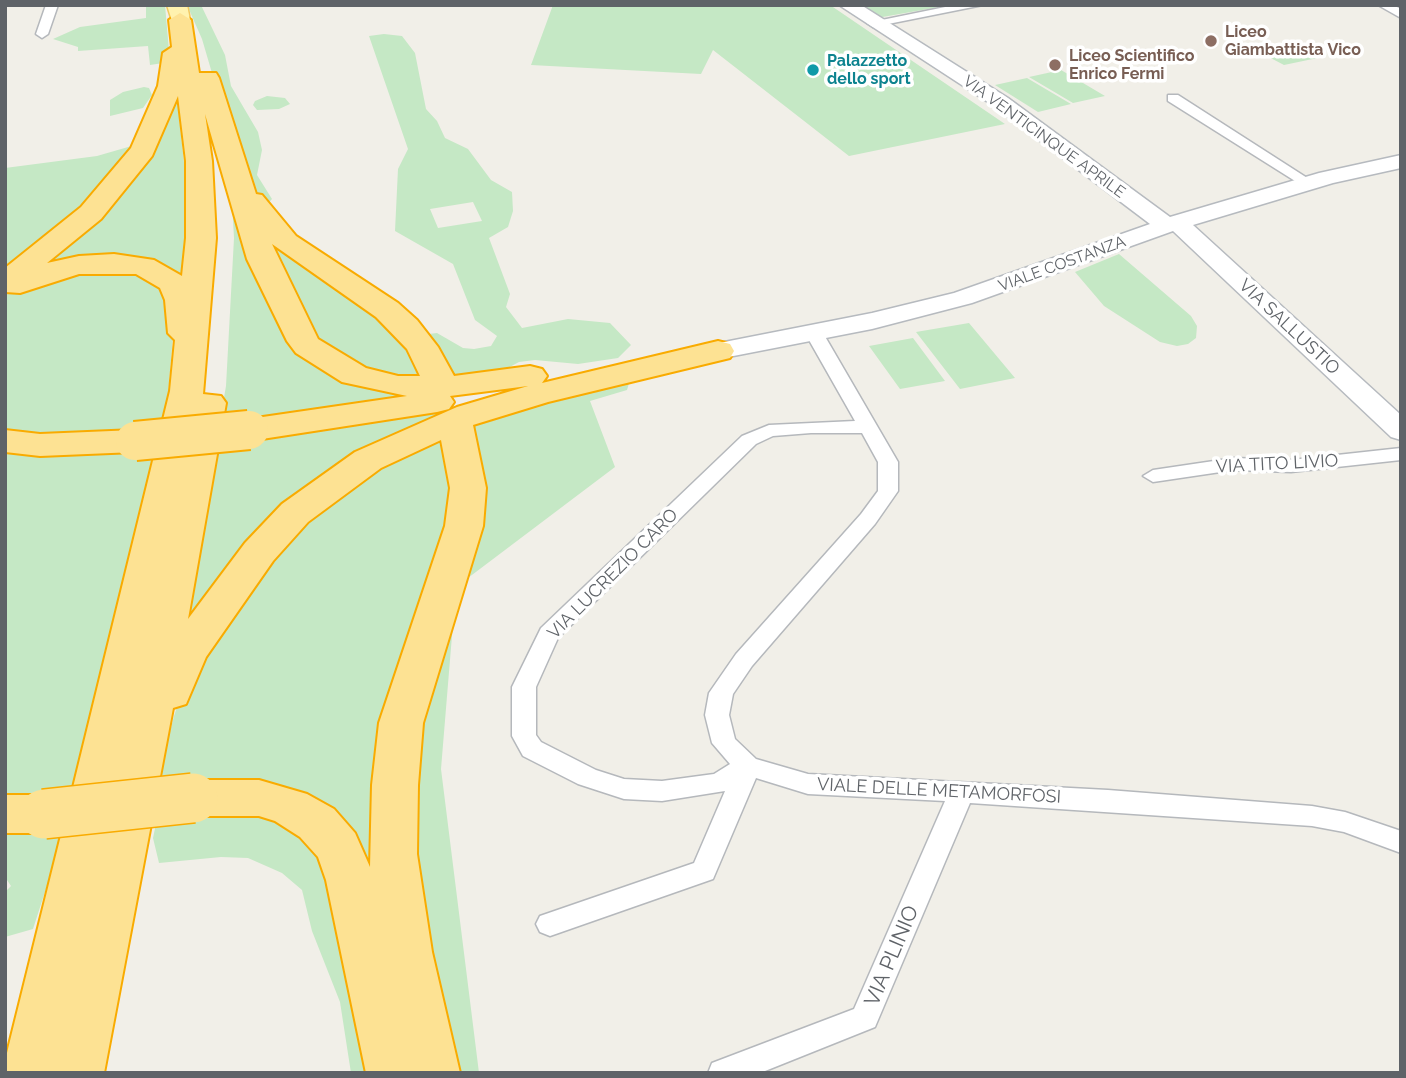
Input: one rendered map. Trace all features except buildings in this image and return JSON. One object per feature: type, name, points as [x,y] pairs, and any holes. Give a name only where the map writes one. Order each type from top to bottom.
[{"type":"highway","points":[[181,21],[191,35],[210,86],[262,259],[298,334],[322,358],[354,375],[398,386],[458,386],[718,351]]},
{"type":"highway","points":[[5,283],[92,213],[143,150],[170,86],[181,21]]},
{"type":"highway","points":[[30,1073],[187,391],[201,238],[199,160],[181,21]]},
{"type":"highway","points":[[76,1073],[127,835],[197,483],[212,374],[221,240],[218,160],[198,76],[181,21]]},
{"type":"highway","points":[[238,180],[286,242],[387,310],[406,327],[422,347],[438,378]]},
{"type":"highway","points":[[5,291],[51,272],[79,265],[128,263],[156,271],[172,283],[180,300],[187,391]]},
{"type":"highway","points":[[127,835],[156,737],[186,653],[234,584],[295,513],[368,460],[468,414],[538,394],[718,351]]},
{"type":"highway","points":[[5,441],[40,445],[135,441],[249,430],[430,403],[718,351]]},
{"type":"highway","points":[[432,1073],[406,952],[393,854],[395,785],[401,723],[464,526],[468,488],[457,428]]},
{"type":"highway","points":[[25,814],[193,798],[259,798],[290,807],[317,823],[338,847],[351,880],[394,1073]]},
{"type":"street","points":[[42,34],[52,5]]},
{"type":"street","name":"VIA VENTICINQUE APRILE","points":[[848,5],[1000,102],[1172,224]]},
{"type":"street","points":[[873,23],[977,5]]},
{"type":"street","points":[[1384,5],[1401,14]]},
{"type":"street","points":[[1173,98],[1308,183]]},
{"type":"street","name":"VIALE COSTANZA","points":[[718,351],[814,334],[987,291],[1172,224],[1308,183],[1398,164]]},
{"type":"street","name":"VIA SALLUSTIO","points":[[1172,224],[1401,431]]},
{"type":"street","name":"VIALE DELLE METAMORFOSI","points":[[814,334],[888,462],[888,491],[868,519],[744,660],[721,693],[717,715],[724,743],[748,766],[808,784],[1108,800],[1312,816],[1345,822],[1401,842]]},
{"type":"street","name":"VIA LUCREZIO CARO","points":[[748,766],[719,783],[662,791],[624,789],[587,777],[531,749],[524,736],[524,687],[549,634],[749,440],[769,431],[811,427],[870,427]]},
{"type":"street","name":"VIA TITO LIVIO","points":[[1153,476],[1234,464],[1291,466],[1401,454]]},
{"type":"street","points":[[550,924],[704,871],[748,766]]},
{"type":"street","name":"VIA PLINIO","points":[[723,1073],[865,1018],[962,792]]},
{"type":"green space","points":[[146,5],[165,5],[170,62],[150,65],[148,46],[78,51],[78,47],[53,39],[80,27],[146,18]]},
{"type":"green space","points":[[187,5],[201,5],[225,55],[231,86],[258,132],[262,150],[257,175],[272,199],[263,209],[244,182],[202,39]]},
{"type":"green space","points":[[553,5],[830,5],[1005,124],[849,156],[713,50],[701,74],[531,65]]},
{"type":"green space","points":[[858,5],[935,5],[939,7],[877,18]]},
{"type":"green space","points":[[369,36],[402,36],[415,53],[426,109],[437,121],[445,138],[468,149],[491,180],[512,192],[513,211],[508,227],[489,238],[510,294],[506,307],[522,328],[568,319],[610,323],[631,345],[618,358],[578,364],[535,360],[519,362],[493,376],[444,383],[420,335],[437,333],[463,348],[474,349],[491,346],[497,336],[475,320],[453,264],[395,231],[398,169],[408,149]],"holes":[[[473,202],[482,221],[438,228],[430,209]]]},
{"type":"green space","points":[[1304,44],[1327,56],[1284,65],[1261,53]]},
{"type":"green space","points":[[1061,70],[1105,96],[1073,103],[1029,77]]},
{"type":"green space","points":[[1027,78],[1071,104],[1038,112],[995,85]]},
{"type":"green space","points":[[149,88],[152,95],[143,108],[110,116],[110,100],[123,92]]},
{"type":"green space","points":[[176,89],[184,162],[185,240],[181,289],[160,269],[23,274],[67,239]]},
{"type":"green space","points":[[267,96],[285,98],[290,104],[279,109],[257,110],[253,105],[255,101]]},
{"type":"green space","points":[[135,145],[83,212],[5,277],[5,168],[97,156]]},
{"type":"green space","points":[[232,202],[291,335],[429,399],[432,411],[498,399],[362,456],[181,645],[226,386],[234,238]]},
{"type":"green space","points":[[266,229],[398,329],[431,383],[377,378],[304,332]]},
{"type":"green space","points":[[1119,254],[1191,316],[1197,326],[1196,338],[1188,344],[1177,346],[1160,342],[1104,306],[1075,272]]},
{"type":"green space","points":[[111,267],[157,279],[175,313],[167,407],[72,797],[5,807],[5,295],[40,280]]},
{"type":"green space","points":[[969,323],[1015,378],[960,389],[916,332]]},
{"type":"green space","points":[[913,338],[945,381],[900,389],[869,346]]},
{"type":"green space","points":[[630,380],[627,390],[590,401],[615,467],[456,587],[441,769],[479,1073],[438,1073],[402,851],[459,422]]},
{"type":"green space","points":[[452,426],[452,497],[391,943],[321,816],[155,790],[174,716],[197,648],[301,512]]},
{"type":"green space","points":[[240,805],[317,838],[379,1073],[351,1073],[340,1002],[312,931],[302,890],[282,873],[248,858],[221,857],[159,863],[153,838],[158,814]]},
{"type":"green space","points":[[5,827],[64,833],[33,929],[5,937],[5,892],[11,886],[5,877]]},
{"type":"place","name":"Liceo Giambattista Vico","points":[[1211,41]]},
{"type":"place","name":"Liceo Scientifico Enrico Fermi","points":[[1055,65]]},
{"type":"place","name":"Palazzetto dello sport","points":[[813,70]]}]
